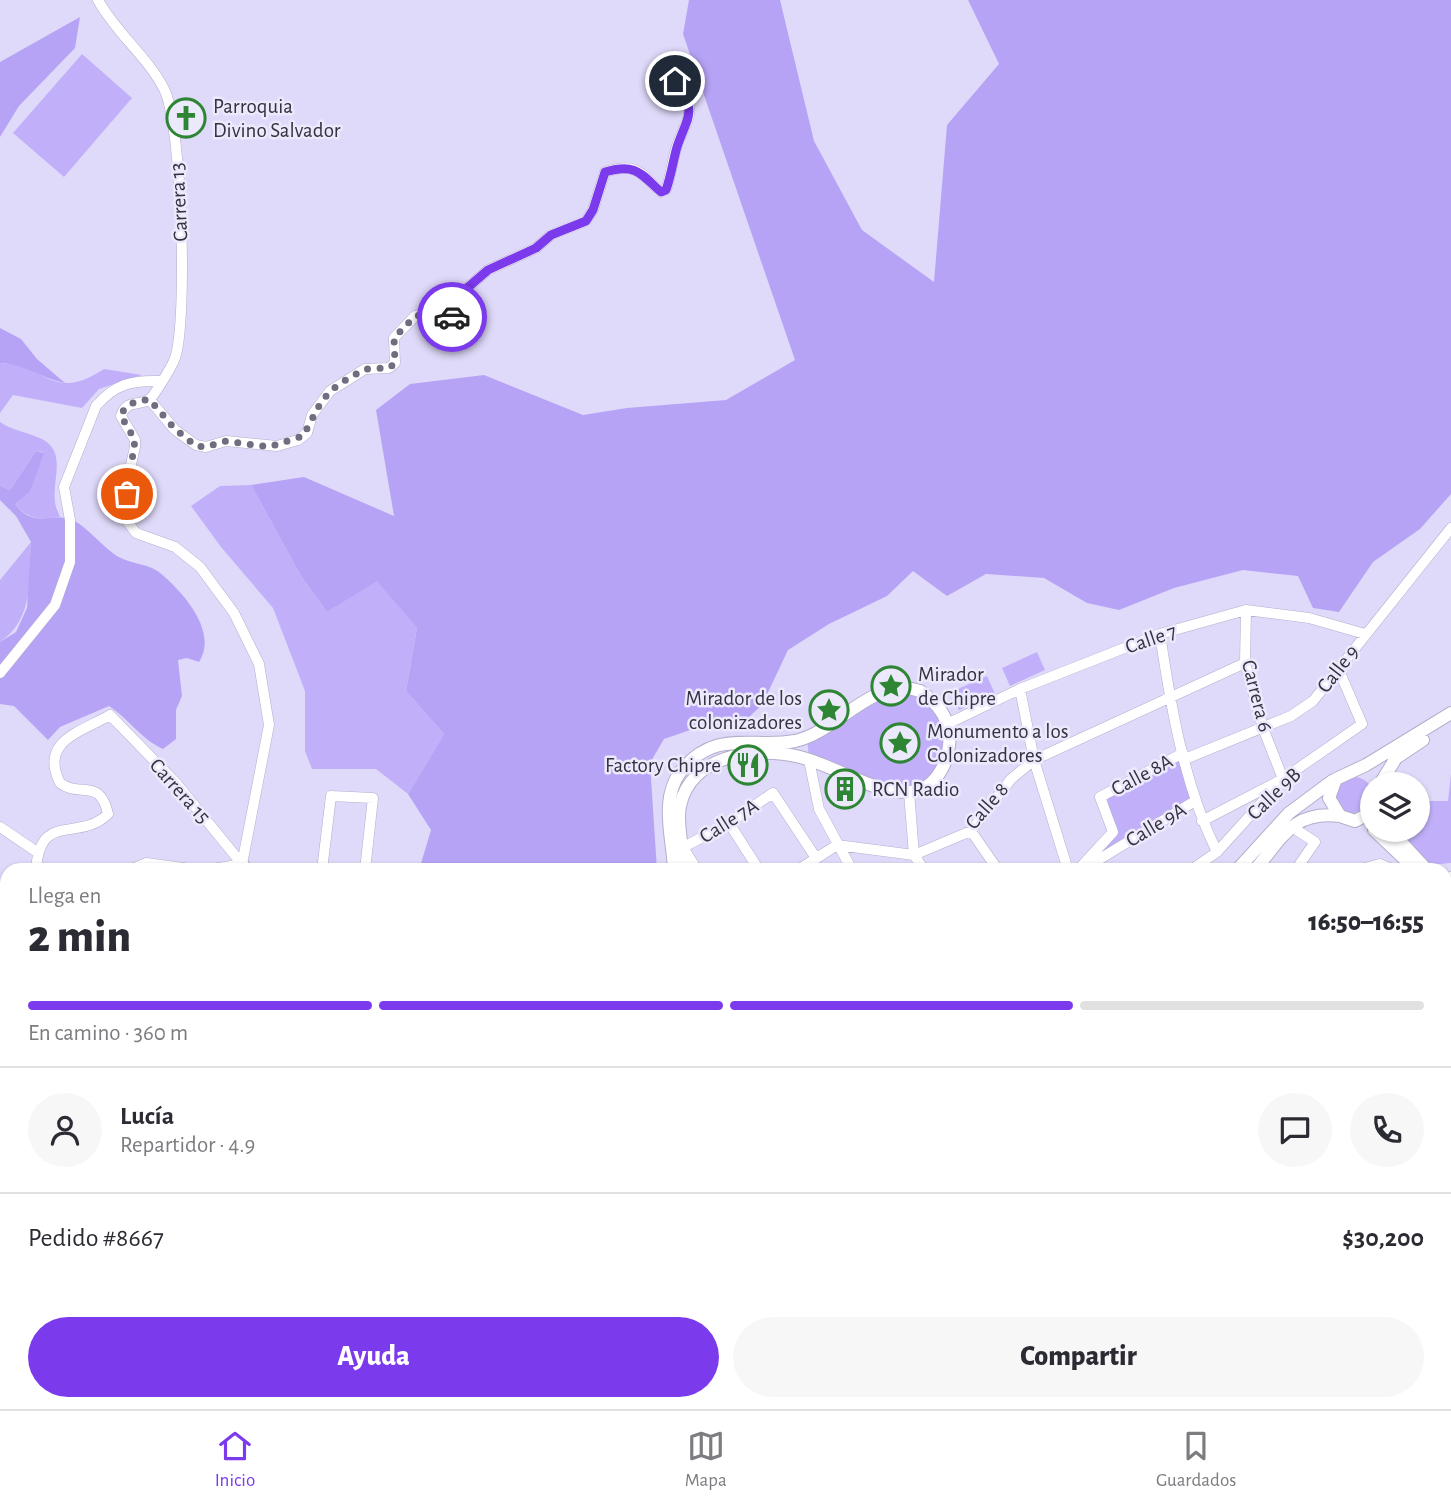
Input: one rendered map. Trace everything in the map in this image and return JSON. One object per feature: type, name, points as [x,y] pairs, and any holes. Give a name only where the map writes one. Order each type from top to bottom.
[{"type":"main road","points":[[676,863],[679,850],[680,806],[685,791],[704,769],[741,755],[797,756],[885,788],[909,792],[926,787],[940,772],[948,748],[947,724],[928,696],[920,691],[902,687],[876,696],[794,741],[755,741],[712,747],[694,759],[676,780],[668,816],[679,850],[682,863]]},
{"type":"main road","points":[[1243,863],[1289,813],[1336,779],[1366,765],[1451,713]]},
{"type":"main road","points":[[1387,772],[1396,758],[1451,722]]},
{"type":"main road","points":[[1348,772],[1360,773]]},
{"type":"main road","points":[[1336,779],[1329,799],[1340,817]]},
{"type":"main road","points":[[1261,863],[1292,827],[1308,816],[1340,817],[1360,823]]},
{"type":"main road","points":[[1356,821],[1360,819]]},
{"type":"main road","points":[[1387,842],[1409,863]]},
{"type":"main road","points":[[1401,842],[1421,863]]},
{"type":"street","name":"Carrera 13","points":[[98,0],[112,23],[152,70],[165,91],[175,143],[183,317],[175,360],[149,399]]},
{"type":"street","points":[[245,863],[269,725],[259,664],[217,587],[187,555],[175,547],[136,533],[127,521],[128,478],[135,447],[121,416],[123,408],[133,401],[149,399],[175,429],[196,446],[206,447],[226,441],[260,447],[298,440],[307,433],[312,415],[330,391],[365,369],[389,368],[395,363],[394,338],[415,316],[428,314],[447,328],[466,289],[482,274],[506,260],[536,248],[551,235],[586,221],[593,210],[605,172],[632,168],[649,178],[661,192],[666,190],[677,145],[691,113],[688,99],[675,81]]},
{"type":"street","points":[[0,673],[55,605],[70,562],[70,520],[64,487],[96,406],[126,382],[160,381]]},
{"type":"street","name":"Calle 9","points":[[1184,756],[1263,729],[1292,716],[1313,701],[1451,528]]},
{"type":"street","name":"Calle 7","points":[[947,724],[1020,689],[1160,634],[1246,610],[1309,618],[1365,634]]},
{"type":"street","name":"Carrera 6","points":[[1246,610],[1245,663],[1263,729],[1283,779]]},
{"type":"street","points":[[1160,634],[1170,699],[1195,801],[1217,852]]},
{"type":"street","name":"Calle 8","points":[[914,855],[971,831],[1011,779],[1034,760],[1245,663]]},
{"type":"street","name":"Calle 9B","points":[[1201,863],[1217,852],[1283,779],[1362,724],[1338,668]]},
{"type":"street","points":[[1020,689],[1034,760],[1066,863]]},
{"type":"street","name":"Carrera 15","points":[[37,852],[50,833],[100,822],[108,814],[106,803],[99,793],[60,783],[53,760],[59,745],[110,715],[176,783],[241,863]]},
{"type":"street","name":"Calle 8A","points":[[1086,863],[1113,832],[1100,797],[1184,756]]},
{"type":"street","points":[[809,760],[819,809],[848,863]]},
{"type":"street","name":"Calle 9A","points":[[1202,821],[1283,779]]},
{"type":"street","points":[[909,792],[914,855],[919,863]]},
{"type":"street","name":"Calle 7A","points":[[679,850],[729,823],[773,793],[816,858]]},
{"type":"street","points":[[323,863],[331,796],[373,798],[366,863]]},
{"type":"street","name":"Calle 9A","points":[[1092,863],[1195,801]]},
{"type":"street","points":[[729,823],[755,863]]},
{"type":"street","points":[[0,827],[37,852],[36,863]]},
{"type":"street","points":[[1292,827],[1315,842],[1300,863]]},
{"type":"street","points":[[971,831],[994,863]]},
{"type":"street","points":[[808,863],[837,845],[914,855]]},
{"type":"street","points":[[679,850],[691,863]]},
{"type":"shaded area","points":[[689,0],[780,0],[814,141],[862,230],[934,282],[947,125],[999,64],[968,0],[1451,0],[1451,494],[1420,529],[1373,562],[1339,612],[1313,608],[1298,576],[1243,570],[1174,588],[1119,610],[1087,603],[1044,578],[986,574],[947,596],[913,571],[887,596],[829,624],[788,650],[762,705],[737,728],[699,727],[664,739],[650,763],[657,863],[421,863],[431,830],[408,794],[444,734],[406,691],[417,628],[377,581],[327,612],[301,576],[251,485],[304,477],[394,516],[376,410],[410,384],[484,375],[583,415],[627,408],[726,400],[795,360],[683,34]]},
{"type":"shaded area","points":[[80,17],[75,48],[19,106],[0,137],[0,62]]},
{"type":"shaded area","points":[[82,54],[132,98],[64,177],[13,133]]},
{"type":"shaded area","points":[[0,328],[21,339],[37,359],[65,383],[17,366],[0,363]]},
{"type":"shaded area","points":[[0,363],[16,365],[61,383],[87,379],[104,369],[142,375],[99,389],[82,408],[13,395],[0,413]]},
{"type":"shaded area","points":[[0,422],[42,439],[54,451],[57,467],[55,503],[60,517],[35,518],[15,504],[30,492],[43,452],[36,451],[10,490],[0,486]]},
{"type":"shaded area","points":[[36,451],[44,453],[30,492],[15,504],[31,517],[70,519],[119,557],[159,572],[187,601],[201,625],[204,650],[199,662],[187,658],[178,660],[182,696],[176,710],[176,739],[163,749],[148,740],[109,706],[60,727],[48,740],[14,706],[0,704],[0,642],[16,632],[27,608],[31,542],[16,516],[0,500],[0,486],[10,490]]},
{"type":"shaded area","points":[[251,485],[301,576],[327,612],[377,580],[417,628],[406,691],[444,734],[408,794],[376,769],[312,769],[305,751],[305,691],[273,608],[221,547],[191,506],[220,486]]},
{"type":"shaded area","points":[[31,542],[28,598],[19,622],[0,642],[0,580]]},
{"type":"shaded area","points":[[1037,652],[1045,670],[1010,686],[1002,668]]},
{"type":"shaded area","points":[[987,676],[995,694],[959,710],[951,692]]},
{"type":"shaded area","name":"Monumento a los Colonizadores","points":[[911,688],[947,724],[940,772],[909,792],[809,760],[807,736],[843,715]]},
{"type":"shaded area","points":[[1182,750],[1195,801],[1093,863],[1087,863],[1112,826],[1107,797]]},
{"type":"shaded area","points":[[1451,774],[1451,863],[1427,863],[1406,842],[1430,842],[1430,801],[1448,801]]},
{"type":"shaded area","points":[[1354,777],[1360,779],[1360,813],[1354,815],[1341,809],[1335,796],[1341,783]]},
{"type":"way so far","points":[[127,494],[135,440],[121,416],[123,408],[133,401],[149,399],[175,429],[196,446],[206,447],[226,441],[260,447],[277,446],[298,440],[307,433],[312,415],[320,404],[330,391],[347,379],[365,369],[389,368],[395,363],[394,338],[415,316],[428,314],[442,327],[447,328],[452,317]]},
{"type":"place","name":"Parroquia Divino Salvador","points":[[186,118]]},
{"type":"place","name":"Mirador de Chipre","points":[[891,686]]},
{"type":"place","name":"Mirador de los colonizadores","points":[[829,710]]},
{"type":"place","name":"Monumento a los Colonizadores","points":[[900,743]]},
{"type":"place","name":"Factory Chipre","points":[[748,765]]},
{"type":"place","name":"RCN Radio","points":[[845,789]]},
{"type":"route","points":[[452,317],[466,289],[488,270],[506,260],[523,256],[551,235],[586,221],[598,198],[605,172],[632,168],[649,178],[661,192],[666,190],[677,145],[689,123],[691,113],[688,99],[675,81]]}]
